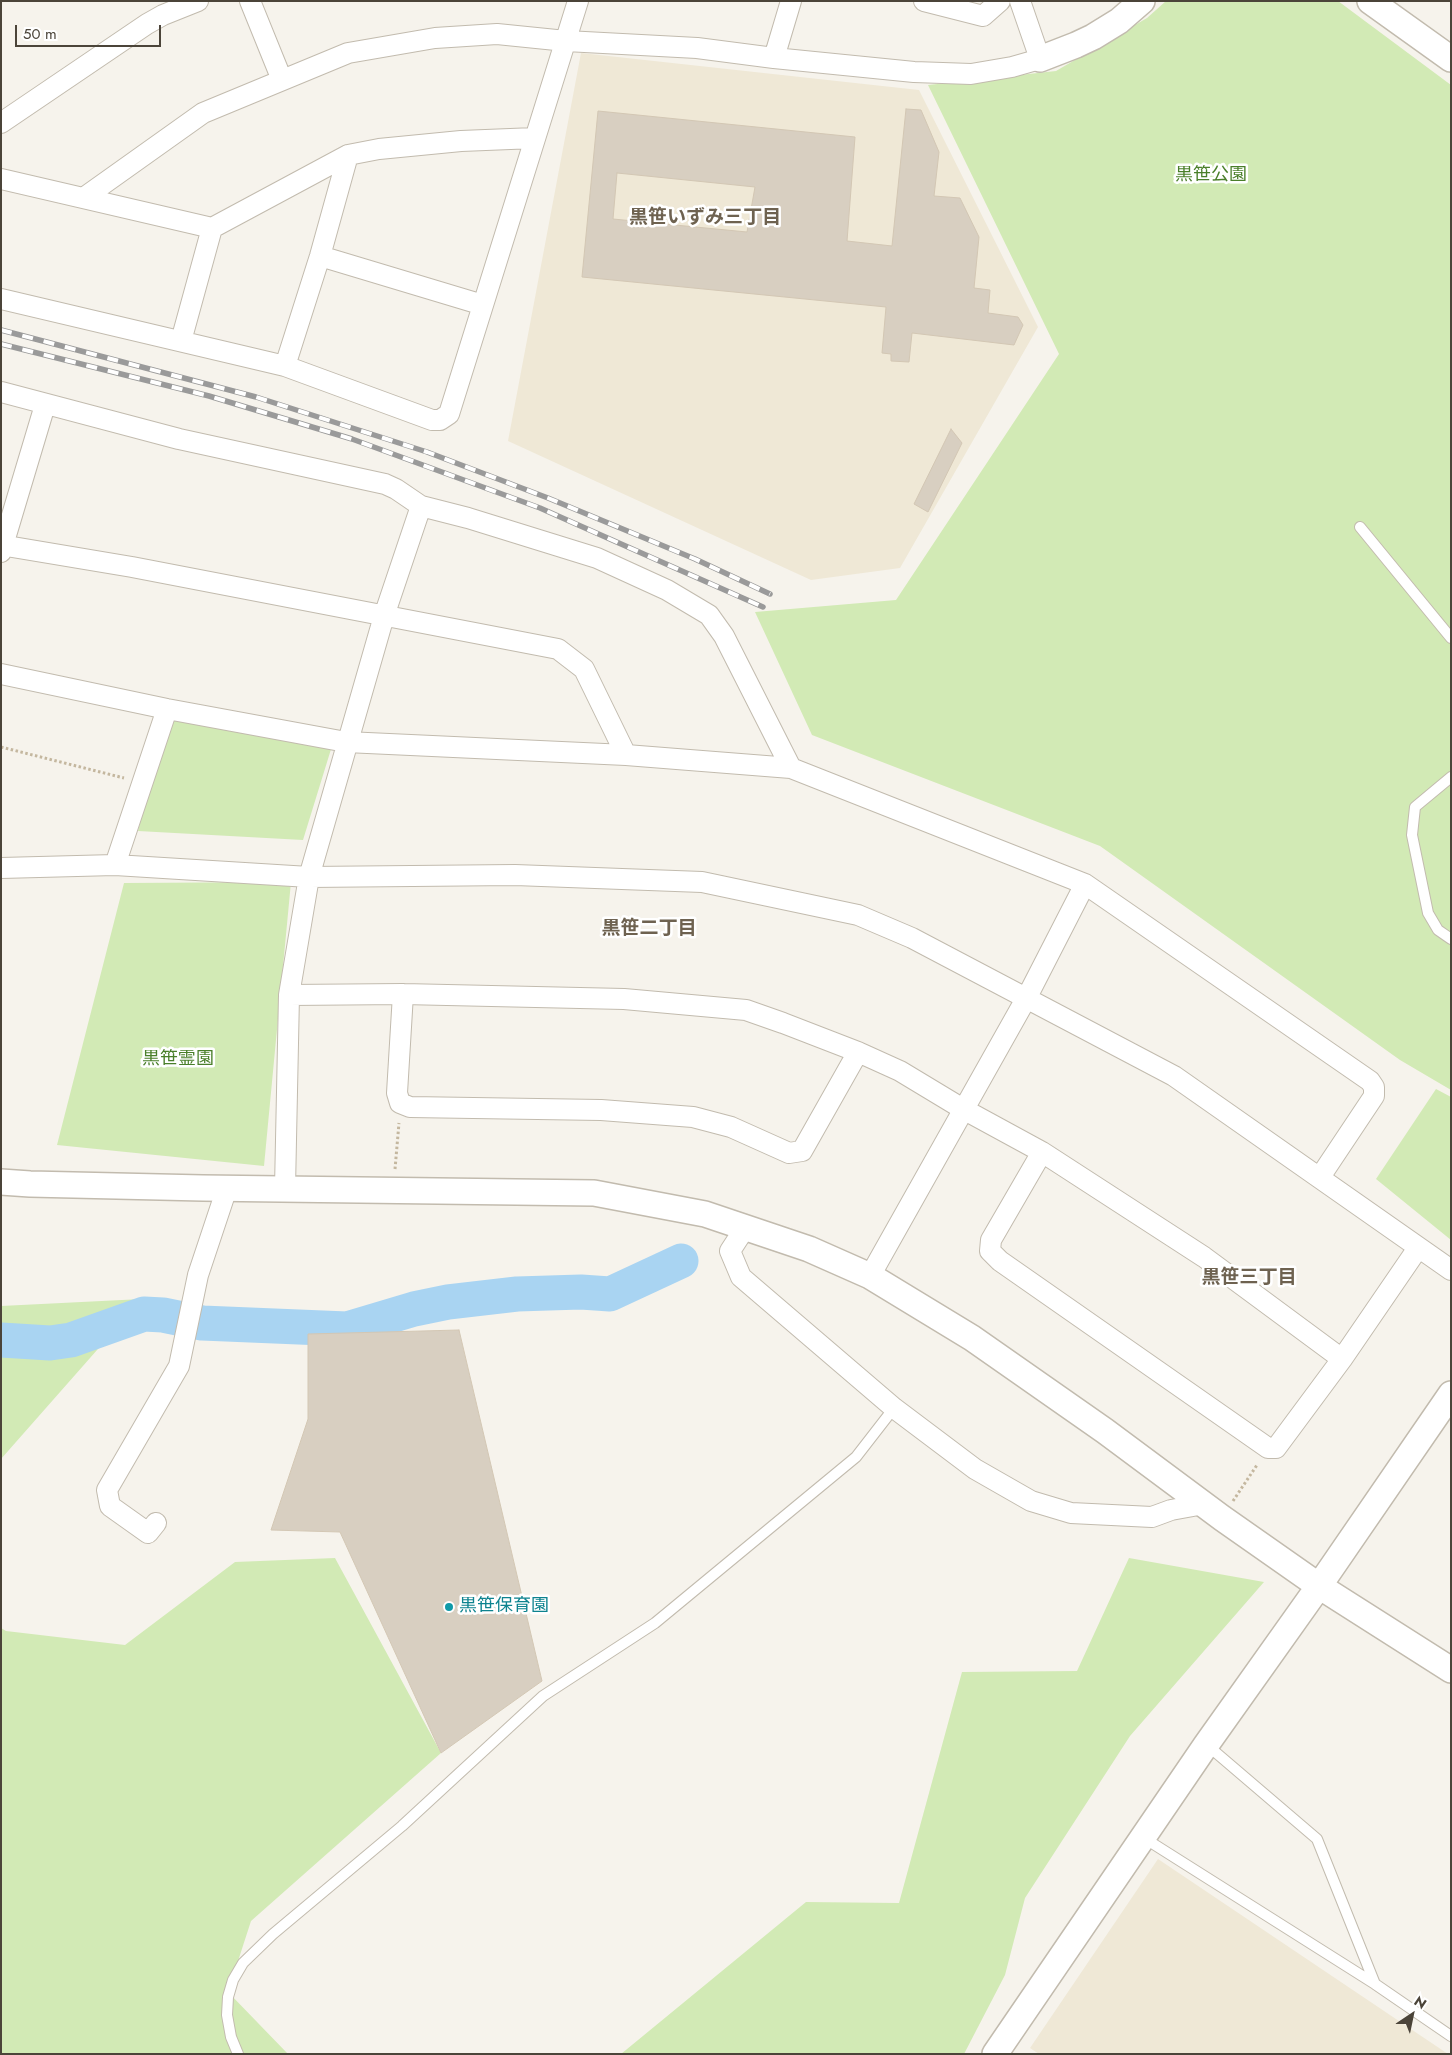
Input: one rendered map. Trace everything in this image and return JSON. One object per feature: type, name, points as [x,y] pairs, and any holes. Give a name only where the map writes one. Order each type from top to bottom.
[{"type":"street","points":[[1,124],[147,24],[162,15],[198,1]]},
{"type":"street","points":[[250,1],[282,80]]},
{"type":"street","points":[[1,300],[286,366],[432,420],[440,420],[449,414],[578,1]]},
{"type":"street","points":[[774,58],[791,1]]},
{"type":"street","points":[[924,1],[983,16],[1000,1]]},
{"type":"street","points":[[1020,1],[1040,59]]},
{"type":"street","points":[[85,197],[203,113],[348,53],[435,38],[497,34],[697,48],[914,72],[971,74],[1012,67],[1040,59],[1076,45],[1119,21],[1142,1]]},
{"type":"street","points":[[1370,1],[1451,59]]},
{"type":"street","points":[[1,179],[212,228],[348,155],[378,149],[461,141],[535,138]]},
{"type":"street","points":[[286,366],[320,256],[348,155]]},
{"type":"street","points":[[181,341],[212,228]]},
{"type":"street","points":[[320,256],[483,305]]},
{"type":"street","points":[[1,392],[179,439],[374,481],[396,489],[421,506],[468,518],[596,558],[667,590],[710,615],[724,636],[791,768]]},
{"type":"street","points":[[45,405],[2,548],[132,567],[558,649],[584,669],[626,754]]},
{"type":"street","points":[[285,1188],[289,995],[309,877],[346,742],[384,616],[421,506]]},
{"type":"street","points":[[1,674],[167,709],[346,742],[626,754],[791,768],[1085,884],[1370,1081],[1374,1087],[1374,1096],[1320,1177]]},
{"type":"street","points":[[114,865],[167,709]]},
{"type":"street","points":[[1,868],[114,865],[309,877],[515,876],[702,882],[858,916],[912,938],[1174,1076],[1451,1270]]},
{"type":"street","points":[[870,1276],[1027,997],[1085,884]]},
{"type":"street","points":[[289,995],[403,994],[624,999],[746,1010],[858,1052],[900,1071],[963,1109],[1042,1152],[1204,1258],[1342,1358]]},
{"type":"street","points":[[403,994],[397,1093],[400,1103],[410,1107],[601,1110],[693,1117],[731,1127],[789,1153],[802,1151],[858,1052]]},
{"type":"street","points":[[1042,1152],[991,1240],[990,1251],[1000,1261],[1268,1448],[1276,1448],[1342,1358],[1418,1248]]},
{"type":"street","points":[[1,1182],[227,1188],[594,1193],[705,1214],[809,1249],[870,1276],[972,1338],[1105,1431],[1319,1586],[1451,1670]]},
{"type":"street","points":[[156,1523],[148,1532],[110,1506],[107,1490],[179,1366],[198,1275],[227,1188]]},
{"type":"street","points":[[745,1228],[730,1251],[741,1277],[894,1408],[975,1469],[1031,1501],[1072,1513],[1152,1517],[1171,1510],[1213,1511]]},
{"type":"street","points":[[995,2054],[1206,1745],[1319,1586],[1451,1394]]},
{"type":"lane","points":[[1360,527],[1451,638]]},
{"type":"lane","points":[[1451,777],[1415,807],[1412,835],[1428,913],[1438,930],[1451,940]]},
{"type":"lane","points":[[238,2054],[230,2030],[228,1997],[233,1980],[243,1963],[272,1934],[402,1826],[543,1696],[655,1623],[856,1457],[894,1408]]},
{"type":"lane","points":[[1206,1745],[1317,1839],[1375,1984]]},
{"type":"lane","points":[[1143,1837],[1375,1984],[1451,2036]]},
{"type":"path","points":[[1,747],[143,782]]},
{"type":"path","points":[[394,1190],[400,1103]]},
{"type":"path","points":[[1213,1511],[1268,1448]]},
{"type":"shaded area","points":[[581,53],[919,90],[1038,327],[900,568],[811,580],[508,441]]},
{"type":"shaded area","points":[[1158,1859],[1448,2054],[1039,2054],[1030,2048]]},
{"type":"green space","name":"黒笹公園","points":[[1166,1],[1338,1],[1451,85],[1451,1090],[1400,1060],[1100,846],[812,735],[755,612],[896,600],[1059,354],[928,85],[1056,71],[1147,18]]},
{"type":"green space","points":[[167,709],[336,733],[303,840],[138,831]]},
{"type":"green space","name":"黒笹霊園","points":[[291,882],[264,1166],[57,1145],[124,883]]},
{"type":"green space","points":[[1436,1089],[1451,1097],[1451,1240],[1376,1179]]},
{"type":"green space","points":[[142,1299],[1,1459],[1,1306]]},
{"type":"green space","points":[[335,1558],[441,1753],[251,1921],[228,1992],[288,2054],[1,2054],[1,1628],[6,1631],[125,1645],[235,1562]]},
{"type":"green space","points":[[1129,1558],[1264,1582],[1130,1736],[1025,1898],[1005,1975],[964,2054],[621,2054],[806,1902],[899,1903],[962,1672],[1077,1671]]},
{"type":"building","points":[[906,109],[921,110],[939,152],[934,196],[960,198],[979,237],[974,288],[990,290],[988,313],[1018,317],[1023,325],[1014,345],[912,333],[909,362],[891,361],[891,354],[882,353],[886,307],[582,277],[598,111],[855,137],[847,241],[892,246]],"holes":[[[617,173],[755,187],[747,232],[613,219]]]},
{"type":"building","points":[[951,429],[962,443],[928,512],[914,504]]},
{"type":"building","name":"黒笹保育園","points":[[459,1330],[542,1681],[441,1753],[340,1532],[271,1530],[308,1419],[308,1334]]},
{"type":"waterway","points":[[1,1340],[50,1343],[71,1340],[144,1314],[163,1315],[202,1323],[347,1329],[414,1309],[448,1302],[517,1294],[581,1292],[610,1294],[681,1261]]},
{"type":"railway","points":[[1,330],[256,397],[427,452],[548,498],[695,559],[770,594]]},
{"type":"railway","points":[[1,344],[209,396],[352,439],[540,508],[763,607]]},
{"type":"place","name":"黒笹保育園","points":[[449,1607]]},
{"type":"district","name":"黒笹いずみ三丁目","points":[[705,218]]},
{"type":"district","name":"黒笹二丁目","points":[[649,929]]},
{"type":"district","name":"黒笹三丁目","points":[[1249,1278]]}]
